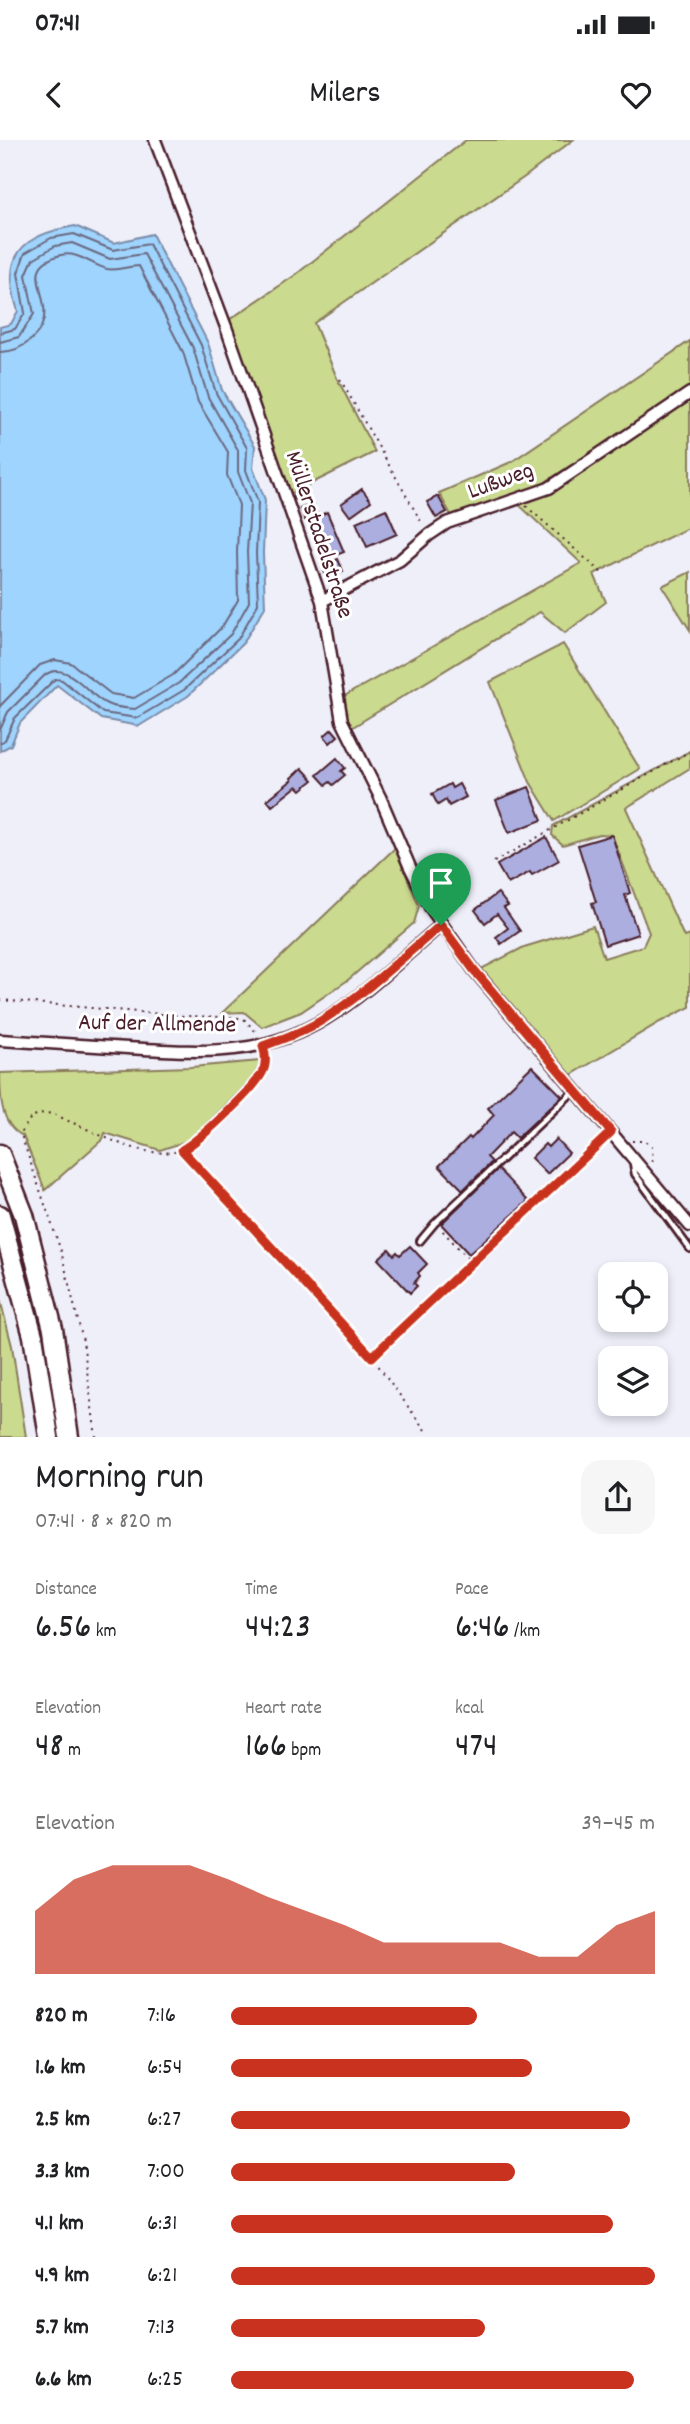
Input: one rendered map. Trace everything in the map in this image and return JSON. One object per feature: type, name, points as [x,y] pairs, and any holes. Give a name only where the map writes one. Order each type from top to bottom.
[{"type":"highway","points":[[0,1154],[24,1215],[53,1329],[69,1437]]},
{"type":"highway","points":[[0,1215],[33,1336],[50,1437]]},
{"type":"street","name":"Müllerstadelstraße","points":[[155,140],[226,327],[322,601],[342,721],[380,797],[409,865],[441,925],[474,970],[690,1226]]},
{"type":"street","name":"Lußweg","points":[[322,601],[400,560],[447,523],[549,488],[690,393]]},
{"type":"street","name":"Auf der Allmende","points":[[0,1041],[203,1052],[263,1046],[294,1035],[326,1019],[441,925]]},
{"type":"lane","points":[[420,1241],[435,1223],[575,1089]]},
{"type":"lane","points":[[633,1159],[635,1174],[690,1249]]},
{"type":"path","points":[[340,379],[429,536]]},
{"type":"path","points":[[518,499],[602,573]]},
{"type":"path","points":[[494,862],[690,751]]},
{"type":"path","points":[[0,1000],[244,1019],[255,1030],[266,1056],[263,1071],[252,1086],[195,1143],[182,1150],[162,1153],[133,1148],[50,1113],[32,1116],[24,1123],[21,1135],[61,1251],[83,1341],[96,1437]]},
{"type":"path","points":[[372,1357],[470,1261],[525,1214],[611,1132]]},
{"type":"path","points":[[622,1147],[633,1140],[645,1141],[652,1147],[650,1179]]},
{"type":"path","points":[[182,1150],[313,1296],[372,1357],[425,1430]]},
{"type":"path","points":[[435,1223],[470,1261]]},
{"type":"green space","points":[[466,140],[573,140],[526,176],[314,323],[337,378],[375,452],[288,495],[229,320],[294,276]]},
{"type":"green space","points":[[690,341],[690,388],[533,490],[451,515],[439,493],[511,462]]},
{"type":"green space","points":[[690,399],[690,527],[594,574],[606,602],[565,633],[540,612],[348,730],[341,698],[581,563],[516,502]]},
{"type":"green space","points":[[690,572],[690,630],[662,586]]},
{"type":"green space","points":[[563,644],[640,769],[554,821],[530,782],[490,682]]},
{"type":"green space","points":[[690,751],[690,768],[626,808],[684,937],[690,935],[690,1007],[571,1075],[479,970],[524,947],[593,926],[604,958],[643,946],[649,933],[612,835],[599,834],[563,845],[552,835],[553,826]]},
{"type":"green space","points":[[395,848],[419,906],[414,923],[348,980],[301,1012],[262,1027],[244,1012],[222,1013]]},
{"type":"green space","points":[[261,1061],[253,1079],[190,1140],[160,1150],[105,1133],[103,1139],[45,1190],[23,1136],[10,1125],[1,1100],[0,1073],[191,1067]]},
{"type":"green space","points":[[0,1299],[12,1346],[26,1437],[0,1437]]},
{"type":"water","points":[[75,226],[114,243],[152,234],[208,343],[222,390],[255,446],[253,468],[265,500],[265,607],[243,643],[188,696],[139,726],[101,719],[57,685],[20,723],[11,745],[0,751],[0,327],[11,324],[18,311],[12,276],[14,262],[20,251],[28,242],[41,235]]},
{"type":"building","points":[[362,489],[371,501],[350,516],[341,504]]},
{"type":"building","points":[[438,496],[447,512],[436,518],[427,502]]},
{"type":"building","points":[[312,504],[317,514],[305,520],[300,509]]},
{"type":"building","points":[[386,509],[397,534],[367,547],[356,522]]},
{"type":"building","points":[[327,512],[344,552],[331,557],[314,518]]},
{"type":"building","points":[[338,559],[343,571],[327,578],[322,566]]},
{"type":"building","points":[[332,729],[338,736],[330,743],[324,736]]},
{"type":"building","points":[[337,758],[345,768],[341,771],[345,775],[333,785],[330,782],[326,785],[317,775]]},
{"type":"building","points":[[302,768],[313,780],[301,790],[297,786],[272,806],[267,800],[292,780]]},
{"type":"building","points":[[450,784],[452,788],[459,784],[466,797],[449,806],[446,800],[438,805],[432,794]]},
{"type":"building","points":[[529,787],[542,820],[509,833],[496,800]]},
{"type":"building","points":[[612,835],[630,893],[625,895],[638,934],[605,945],[592,903],[596,902],[578,845]]},
{"type":"building","points":[[546,837],[559,860],[508,884],[497,865]]},
{"type":"building","points":[[498,893],[508,906],[504,908],[520,931],[501,944],[496,937],[508,928],[497,914],[485,923],[475,910]]},
{"type":"building","points":[[532,1066],[562,1096],[517,1138],[511,1132],[487,1157],[492,1162],[463,1190],[439,1166],[494,1115],[488,1108]]},
{"type":"building","points":[[556,1139],[569,1153],[547,1174],[531,1158],[545,1144],[548,1147]]},
{"type":"building","points":[[498,1169],[528,1201],[469,1254],[441,1224]]},
{"type":"building","points":[[410,1246],[427,1264],[418,1273],[420,1276],[414,1283],[417,1286],[410,1293],[378,1259],[389,1249],[394,1255],[397,1252],[400,1255]]},
{"type":"route","points":[[441,925],[474,970],[611,1132],[525,1214],[470,1261],[372,1357],[313,1296],[182,1150],[195,1143],[252,1086],[263,1071],[266,1056],[263,1046],[294,1035],[326,1019],[441,925]]}]
